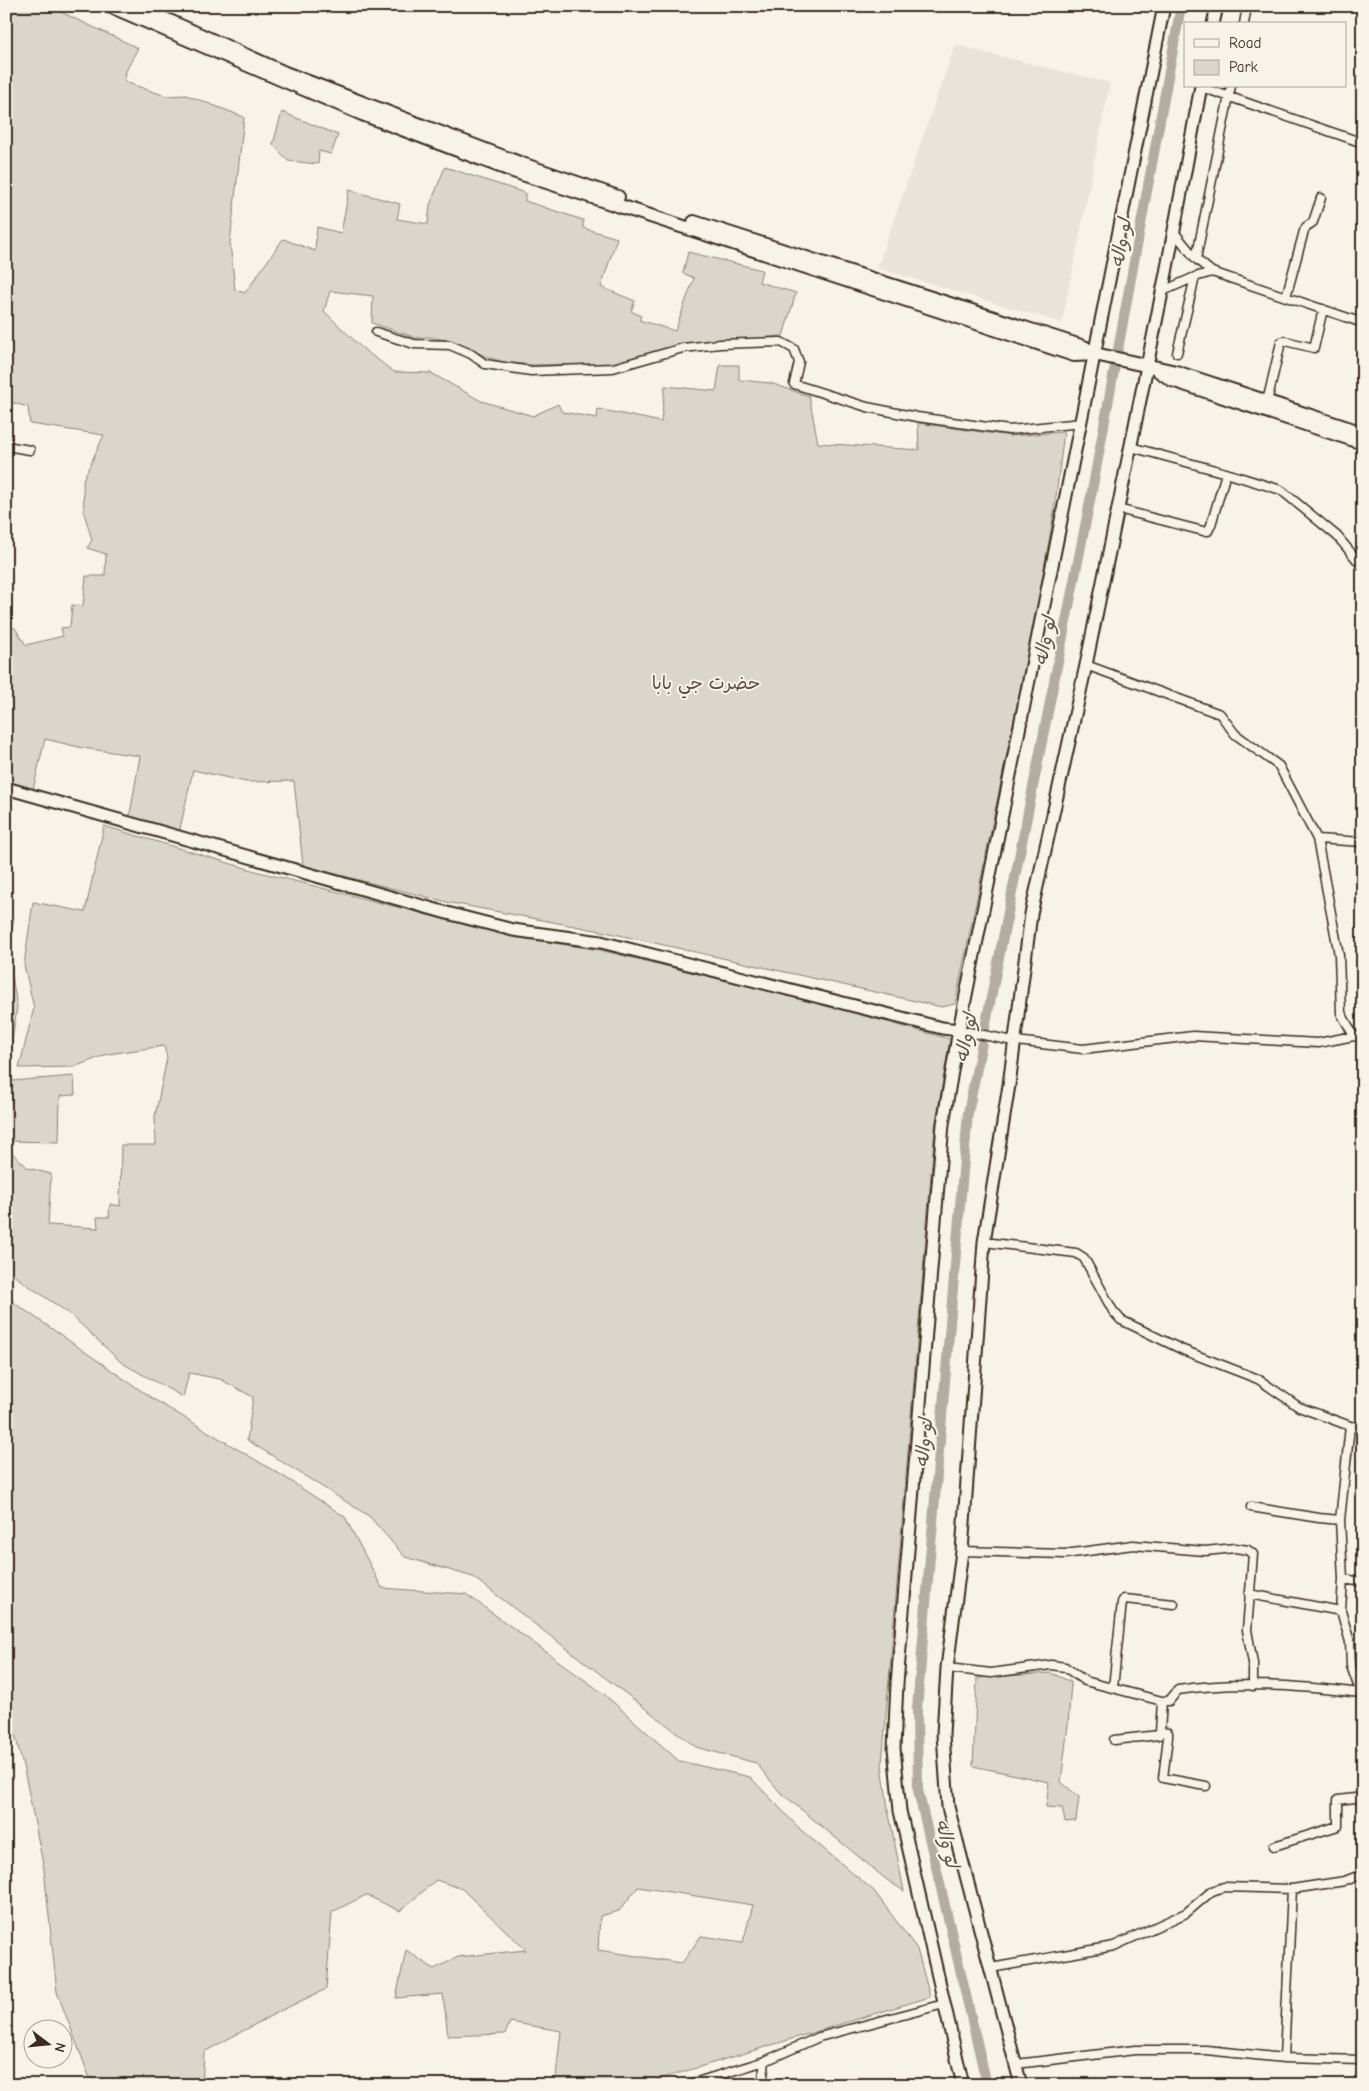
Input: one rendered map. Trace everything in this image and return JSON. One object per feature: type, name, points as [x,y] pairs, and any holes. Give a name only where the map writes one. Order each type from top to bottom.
[{"type":"main road","points":[[110,6],[513,171],[855,279],[1074,355],[1100,355],[1176,372],[1363,433]]},
{"type":"main road","points":[[136,6],[369,111]]},
{"type":"main road","points":[[1146,365],[1172,380],[1363,443]]},
{"type":"street","points":[[963,2085],[900,1811],[894,1748],[897,1684],[942,1124],[965,1030],[1082,423],[1100,355],[1164,6]]},
{"type":"street","points":[[1213,22],[1216,6]]},
{"type":"street","points":[[1244,22],[1247,6]]},
{"type":"street","points":[[1021,2085],[948,1807],[943,1734],[947,1668],[962,1551],[984,1242],[1011,1040],[1031,914],[1086,665],[1146,365],[1163,291],[1201,88]]},
{"type":"street","points":[[1207,88],[1363,143]]},
{"type":"street","points":[[1196,259],[1231,88]]},
{"type":"street","points":[[1286,297],[1304,231],[1312,222],[1321,198]]},
{"type":"street","points":[[1174,232],[1196,259],[1212,272],[1363,322]]},
{"type":"street","points":[[1163,291],[1212,272]]},
{"type":"street","points":[[1177,353],[1195,277]]},
{"type":"street","points":[[1267,402],[1281,342],[1285,341],[1314,348],[1323,309]]},
{"type":"street","points":[[376,332],[414,344],[450,345],[471,354],[485,364],[531,371],[614,368],[683,348],[720,344],[781,342],[794,349],[799,362],[794,384],[867,407],[917,417],[1008,430],[1082,423]]},
{"type":"street","points":[[6,446],[30,450]]},
{"type":"street","points":[[1130,447],[1281,490],[1336,536],[1363,567]]},
{"type":"street","points":[[1118,509],[1208,531],[1226,473]]},
{"type":"street","points":[[1086,665],[1220,714],[1235,734],[1278,766],[1317,839],[1339,956],[1341,1013],[1354,1036]]},
{"type":"street","points":[[6,788],[513,930],[600,942],[942,1028],[965,1030],[1011,1040],[1083,1049],[1193,1036],[1318,1043],[1354,1036],[1363,1038]]},
{"type":"street","points":[[1317,839],[1363,842]]},
{"type":"street","points":[[984,1242],[1076,1253],[1084,1258],[1113,1311],[1121,1320],[1183,1350],[1258,1379],[1299,1407],[1350,1426],[1363,1427]]},
{"type":"street","points":[[1350,1426],[1340,1520],[1343,1579],[1341,1611],[1350,1642],[1351,1666],[1361,1696]]},
{"type":"street","points":[[1252,1507],[1340,1520]]},
{"type":"street","points":[[962,1551],[1065,1554],[1133,1545],[1205,1551],[1235,1548],[1252,1552],[1247,1630],[1254,1663],[1253,1686]]},
{"type":"street","points":[[1343,1579],[1363,1582]]},
{"type":"street","points":[[1249,1594],[1341,1611]]},
{"type":"street","points":[[1113,1688],[1122,1602],[1124,1600],[1174,1604]]},
{"type":"street","points":[[947,1668],[991,1673],[1051,1665],[1065,1667],[1084,1681],[1162,1701],[1169,1701],[1178,1690],[1197,1687],[1253,1686],[1328,1689],[1361,1696]]},
{"type":"street","points":[[1114,1740],[1155,1737],[1160,1732],[1162,1701]]},
{"type":"street","points":[[1160,1732],[1168,1733],[1162,1778],[1206,1786]]},
{"type":"street","points":[[1274,1846],[1338,1826],[1338,1800],[1363,1797]]},
{"type":"street","points":[[991,1968],[1114,1946],[1186,1912],[1212,1891],[1224,1888],[1292,1889],[1345,1881],[1363,1874]]},
{"type":"street","points":[[1284,2058],[1292,1889]]},
{"type":"street","points":[[687,2085],[765,2061],[819,2037],[944,2004]]},
{"type":"street","points":[[1016,2064],[1135,2050],[1206,2050],[1284,2058],[1363,2060]]},
{"type":"street","points":[[762,2085],[765,2061]]},
{"type":"shaded area","points":[[955,45],[1110,83],[1062,323],[877,268]]},
{"type":"green space","name":"حضرت جي بابا","points":[[11,6],[48,6],[138,48],[126,71],[125,82],[166,96],[186,95],[244,117],[230,243],[235,290],[245,293],[283,239],[315,251],[317,227],[341,233],[349,190],[400,204],[397,219],[428,224],[430,205],[445,167],[525,193],[525,201],[583,220],[583,228],[617,238],[601,287],[635,301],[631,311],[641,316],[639,320],[675,331],[694,278],[683,273],[688,252],[762,270],[759,282],[796,293],[783,336],[681,344],[612,364],[533,365],[503,362],[487,357],[453,341],[428,337],[416,338],[372,323],[373,296],[330,291],[324,311],[362,348],[394,372],[431,373],[481,401],[533,416],[558,404],[562,412],[597,418],[598,409],[661,422],[665,386],[716,391],[720,365],[739,365],[739,380],[770,383],[809,396],[818,443],[919,450],[918,423],[1010,436],[1064,432],[1054,512],[1038,603],[955,1004],[942,1007],[601,931],[451,903],[303,866],[294,781],[246,782],[193,770],[179,833],[129,820],[140,756],[83,748],[45,739],[32,794],[6,787],[6,625],[15,628],[26,645],[63,636],[61,628],[70,627],[72,605],[83,606],[86,576],[105,576],[106,554],[87,548],[92,540],[84,513],[83,480],[104,435],[30,424],[28,407],[6,401],[6,51],[11,30]]},
{"type":"green space","points":[[282,112],[338,135],[331,154],[319,151],[318,164],[288,161],[273,144]]},
{"type":"green space","points":[[104,826],[259,872],[515,937],[600,950],[809,1001],[950,1039],[935,1127],[882,1764],[888,1809],[904,1891],[887,1880],[780,1792],[756,1763],[696,1747],[473,1577],[405,1557],[369,1516],[247,1440],[253,1397],[220,1379],[189,1373],[183,1397],[122,1363],[71,1315],[6,1270],[6,1147],[28,1168],[51,1174],[48,1225],[98,1228],[97,1217],[109,1217],[110,1204],[120,1206],[121,1145],[156,1145],[155,1116],[167,1058],[164,1046],[108,1054],[74,1067],[19,1068],[34,1008],[24,965],[33,902],[85,912]]},
{"type":"green space","points":[[6,916],[14,918],[8,950],[17,1007],[10,1054],[6,1064]]},
{"type":"green space","points":[[74,1076],[75,1095],[60,1096],[59,1142],[6,1141],[12,1081]]},
{"type":"green space","points":[[6,1297],[153,1399],[286,1478],[345,1517],[382,1588],[466,1594],[604,1694],[679,1761],[750,1777],[801,1830],[874,1891],[917,1949],[930,1997],[640,2085],[555,2085],[561,2031],[510,2022],[505,2034],[448,2036],[443,1994],[396,1998],[406,1950],[434,1969],[458,1957],[526,1950],[462,1889],[436,1880],[400,1911],[366,1895],[332,1912],[326,1989],[278,2012],[204,2052],[202,2085],[101,2085],[89,2076],[72,2031],[72,2018],[67,2018],[57,1992],[44,1869],[25,1774],[6,1699]],"holes":[[[638,1887],[753,1905],[743,1942],[701,1936],[682,1963],[598,1950],[600,1916],[619,1911]]]},
{"type":"green space","points":[[1051,1673],[1071,1682],[1061,1782],[1079,1797],[1076,1821],[1065,1822],[1062,1808],[1046,1807],[1049,1782],[973,1766],[977,1678]]},
{"type":"waterway","name":"لو واله","points":[[987,2085],[918,1790],[917,1709],[968,1113],[1092,491],[1181,6]]}]
